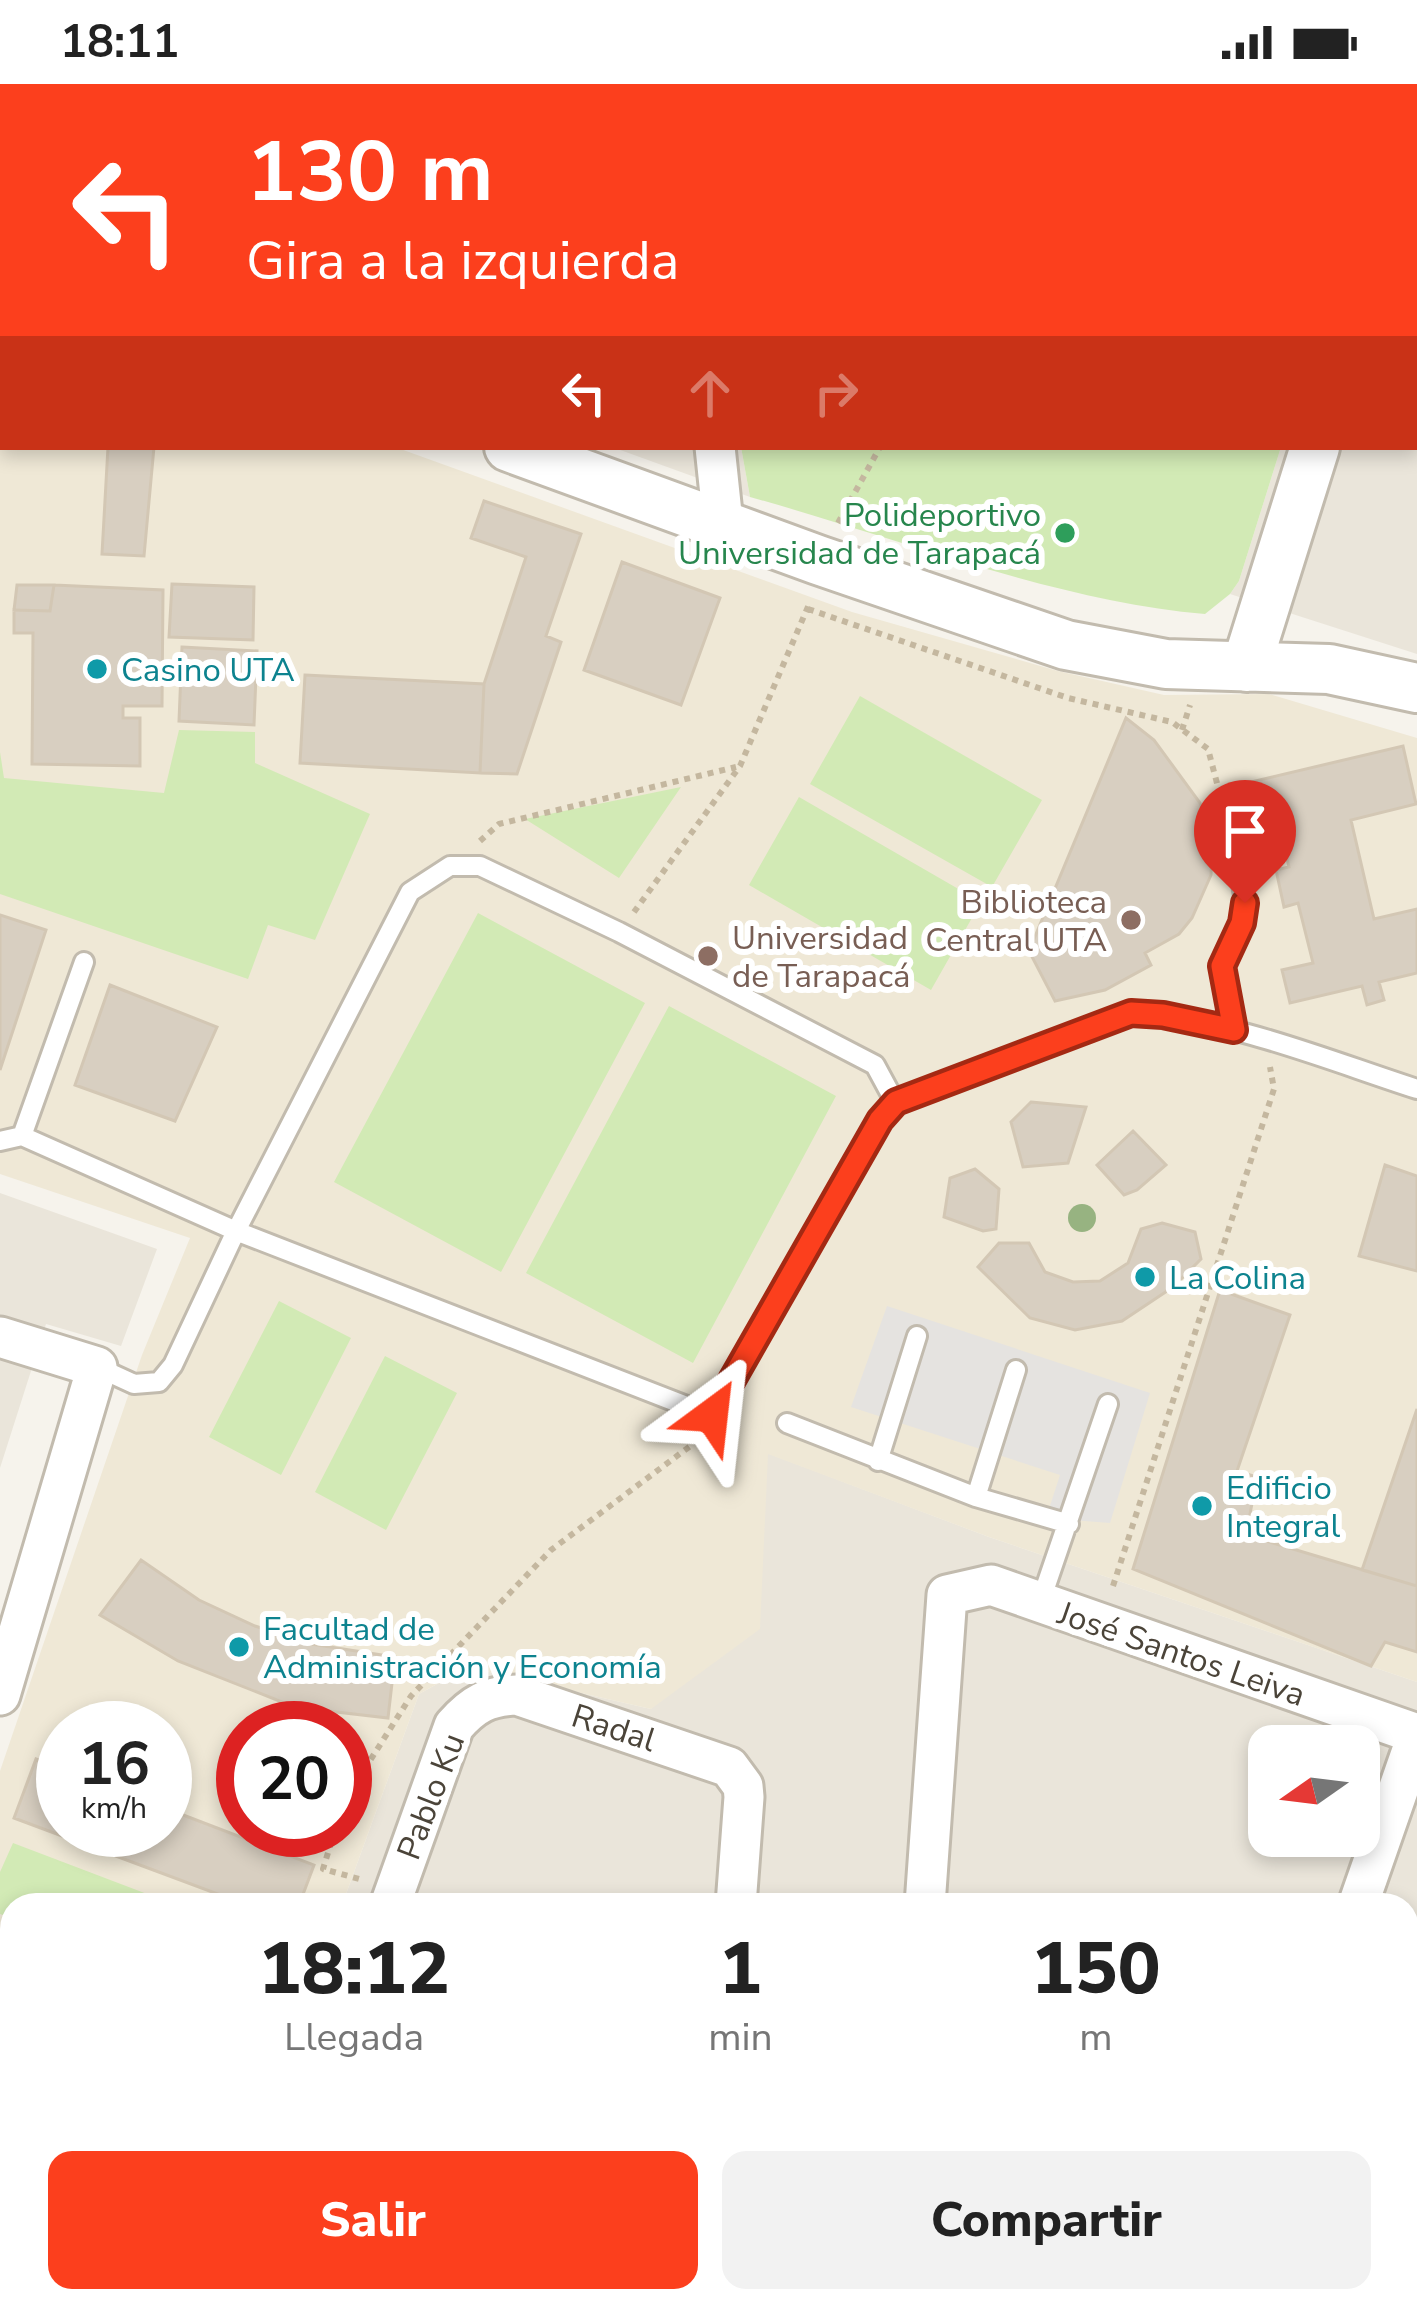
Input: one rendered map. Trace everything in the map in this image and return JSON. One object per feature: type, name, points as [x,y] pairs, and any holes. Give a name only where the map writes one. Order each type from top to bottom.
[{"type":"street","points":[[517,450],[818,560],[1097,653],[1166,664],[1329,669],[1417,688]]},
{"type":"street","points":[[715,450],[722,523]]},
{"type":"street","points":[[1246,667],[1314,450]]},
{"type":"street","points":[[0,1337],[97,1367],[3,1676]]},
{"type":"street","name":"José Santos Leiva","points":[[927,1893],[946,1595],[991,1586],[1417,1735]]},
{"type":"street","name":"Radal","points":[[486,1699],[517,1695],[717,1761],[738,1775],[744,1797],[737,1893]]},
{"type":"street","name":"Pablo Ku","points":[[393,1893],[454,1726],[473,1705],[486,1699]]},
{"type":"street","points":[[1362,1893],[1417,1735]]},
{"type":"lane","points":[[97,1367],[134,1384],[159,1382],[173,1365],[236,1231],[410,892],[450,866],[479,866],[619,932],[875,1065],[896,1102]]},
{"type":"lane","points":[[1234,1030],[1222,966],[1242,923],[1245,903],[1240,871]]},
{"type":"lane","points":[[22,1136],[83,962]]},
{"type":"lane","points":[[0,1141],[22,1136],[236,1231],[712,1415],[880,1120],[896,1102],[1131,1013],[1234,1030],[1417,1089]]},
{"type":"lane","points":[[878,1461],[917,1336]]},
{"type":"lane","points":[[976,1497],[1016,1370]]},
{"type":"lane","points":[[1040,1603],[1108,1404]]},
{"type":"lane","points":[[787,1423],[976,1497],[1069,1524]]},
{"type":"path","points":[[619,932],[740,766],[808,609],[818,560],[878,450]]},
{"type":"path","points":[[808,609],[1069,698],[1172,722],[1208,749],[1240,871]]},
{"type":"path","points":[[450,866],[500,824],[740,766]]},
{"type":"path","points":[[1100,1624],[1274,1089],[1265,1040]]},
{"type":"path","points":[[372,1757],[411,1696],[550,1550],[693,1444],[712,1415]]},
{"type":"path","points":[[327,1857],[323,1869],[382,1893]]},
{"type":"shaded area","name":"Universidad de Tarapacá","points":[[0,450],[403,450],[852,612],[1058,671],[1164,695],[1269,694],[1417,738],[1417,1682],[989,1537],[768,1454],[760,1629],[651,1709],[468,1667],[419,1694],[372,1823],[372,1701],[216,1701],[216,1857],[360,1857],[346,1893],[0,1893],[0,1771],[142,1355],[190,1238],[0,1174]]},
{"type":"shaded area","points":[[620,450],[742,450],[750,497]]},
{"type":"shaded area","points":[[1280,450],[1417,450],[1417,654],[1230,594],[1239,581]]},
{"type":"shaded area","points":[[0,1193],[157,1249],[121,1346],[46,1324],[0,1468]]},
{"type":"shaded area","points":[[887,1306],[1150,1393],[1110,1523],[1046,1518],[1060,1475],[851,1407]]},
{"type":"shaded area","points":[[767,1453],[989,1537],[1417,1682],[1417,1893],[346,1893],[360,1857],[372,1857],[372,1823],[419,1694],[468,1667],[651,1709]]},
{"type":"green space","name":"Polideportivo Universidad de Tarapacá","points":[[742,450],[1280,450],[1239,581],[1205,614],[1033,582],[750,497]]},
{"type":"green space","points":[[860,696],[1042,800],[992,887],[810,784]]},
{"type":"green space","points":[[179,730],[255,732],[255,763],[370,814],[315,940],[268,925],[248,979],[0,894],[0,752],[4,778],[164,793]]},
{"type":"green space","points":[[681,787],[619,878],[525,819]]},
{"type":"green space","points":[[799,797],[981,902],[931,990],[749,885]]},
{"type":"green space","points":[[478,913],[645,1003],[501,1272],[334,1182]]},
{"type":"green space","points":[[669,1006],[836,1096],[693,1363],[526,1273]]},
{"type":"green space","points":[[279,1301],[351,1338],[281,1475],[209,1437]]},
{"type":"green space","points":[[385,1356],[457,1393],[386,1530],[315,1492]]},
{"type":"green space","points":[[13,1843],[36,1852],[36,1857],[50,1857],[144,1893],[0,1893],[0,1872]]},
{"type":"building","points":[[108,450],[154,450],[144,556],[102,554]]},
{"type":"building","points":[[484,501],[581,534],[546,636],[561,642],[517,774],[480,773],[484,684],[526,557],[471,538]]},
{"type":"building","points":[[622,562],[720,598],[681,705],[584,670]]},
{"type":"building","points":[[172,584],[254,587],[253,640],[169,637]]},
{"type":"building","points":[[17,585],[54,585],[50,611],[14,610]]},
{"type":"building","name":"Casino UTA","points":[[54,585],[163,590],[162,706],[123,706],[123,718],[140,718],[140,766],[32,764],[33,633],[14,633],[14,610],[50,611]]},
{"type":"building","points":[[182,647],[257,651],[254,725],[179,721]]},
{"type":"building","points":[[305,675],[484,684],[480,773],[300,763]]},
{"type":"building","points":[[1126,718],[1154,740],[1200,803],[1212,838],[1211,875],[1192,918],[1179,934],[1145,953],[1151,965],[1105,990],[1055,1001],[1029,951]]},
{"type":"building","points":[[1403,746],[1416,804],[1351,820],[1374,919],[1417,909],[1417,973],[1379,982],[1384,1000],[1367,1005],[1362,986],[1290,1003],[1282,970],[1313,963],[1298,903],[1284,907],[1276,870],[1289,867],[1277,817],[1243,825],[1234,786]]},
{"type":"building","points":[[0,915],[46,930],[0,1070]]},
{"type":"building","points":[[110,985],[217,1027],[175,1121],[75,1085]]},
{"type":"building","points":[[1031,1102],[1086,1107],[1068,1163],[1023,1167],[1011,1122]]},
{"type":"building","name":"La Colina","points":[[1133,1131],[1166,1165],[1124,1195],[1097,1165]]},
{"type":"building","points":[[1385,1165],[1417,1176],[1417,1271],[1359,1256]]},
{"type":"building","points":[[975,1169],[999,1189],[996,1229],[983,1231],[944,1217],[950,1178]]},
{"type":"building","name":"La Colina","points":[[1162,1223],[1195,1232],[1201,1259],[1173,1287],[1122,1321],[1075,1330],[1030,1318],[978,1267],[999,1243],[1029,1243],[1045,1272],[1073,1282],[1100,1281],[1128,1263],[1141,1229]]},
{"type":"building","name":"Edificio Integral","points":[[1220,1290],[1290,1315],[1237,1471],[1257,1477],[1246,1535],[1417,1586],[1417,1652],[1385,1642],[1371,1666],[1133,1569]]},
{"type":"building","points":[[1417,1409],[1417,1586],[1362,1570]]},
{"type":"building","name":"Facultad de Administración y Economía","points":[[141,1560],[199,1600],[255,1626],[311,1644],[395,1657],[388,1718],[372,1716],[372,1701],[279,1701],[178,1661],[100,1615]]},
{"type":"building","points":[[36,1759],[36,1826],[14,1818]]},
{"type":"building","points":[[192,1818],[216,1828],[216,1857],[293,1857],[314,1865],[304,1893],[215,1893],[118,1857],[192,1857]]},
{"type":"place","name":"Polideportivo Universidad de Tarapacá","points":[[1065,533]]},
{"type":"place","name":"Casino UTA","points":[[97,669]]},
{"type":"place","name":"Biblioteca Central UTA","points":[[1131,920]]},
{"type":"place","name":"Universidad de Tarapacá","points":[[708,956]]},
{"type":"place","name":"La Colina","points":[[1145,1277]]},
{"type":"place","name":"Edificio Integral","points":[[1202,1506]]},
{"type":"place","name":"Facultad de Administración y Economía","points":[[239,1647]]},
{"type":"route","points":[[712,1415],[880,1120],[896,1102],[1131,1013],[1234,1030],[1222,966],[1242,923],[1245,903]]}]
